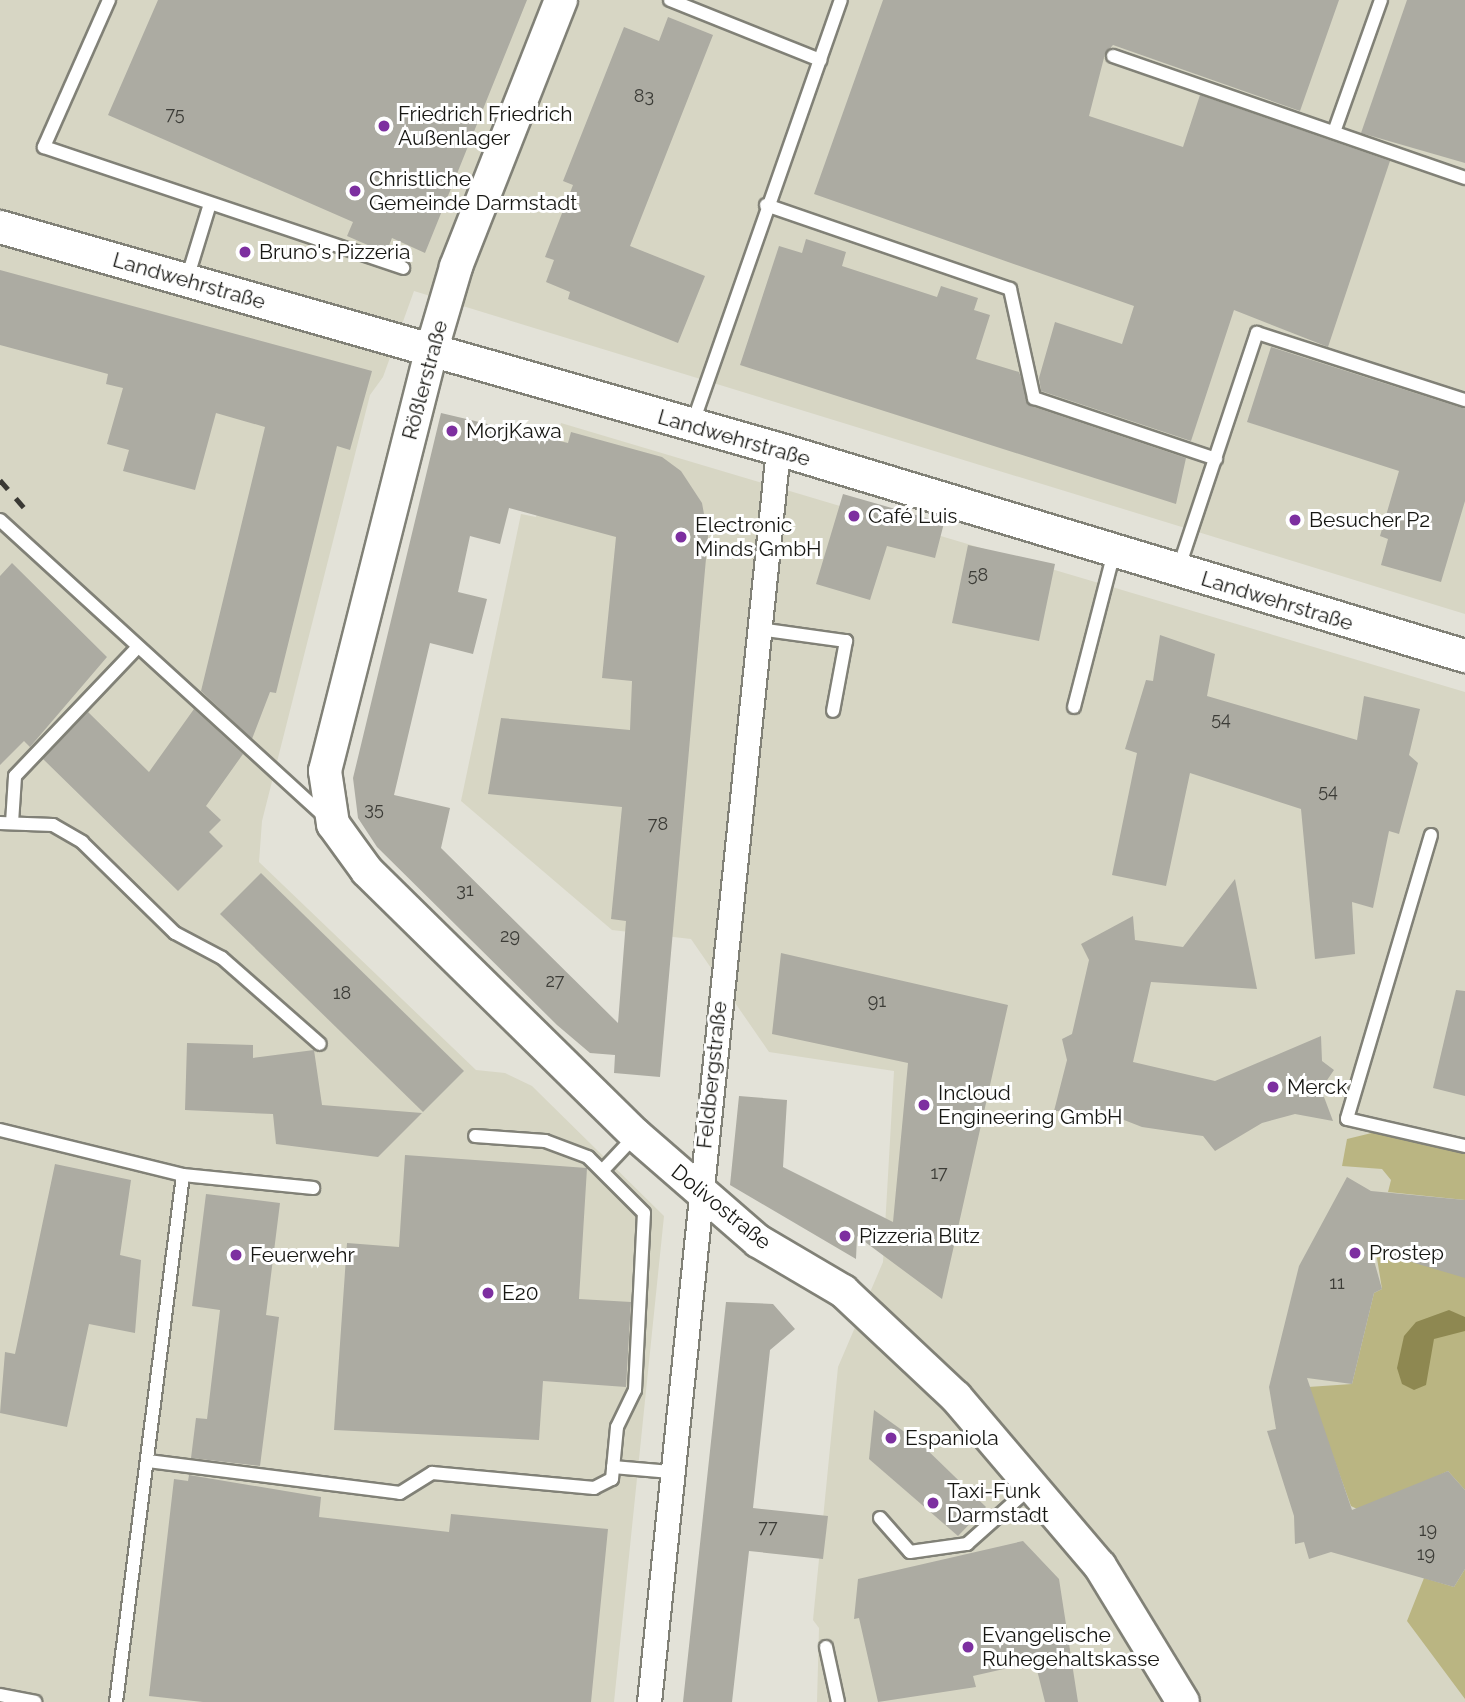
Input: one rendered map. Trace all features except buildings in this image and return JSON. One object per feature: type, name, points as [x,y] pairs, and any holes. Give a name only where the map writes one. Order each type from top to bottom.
[{"type":"street","name":"Rößlerstraße","points":[[325,771],[431,352],[456,267],[561,0]]},
{"type":"street","name":"Landwehrstraße","points":[[0,227],[778,449],[1465,656]]},
{"type":"street","name":"Feldbergstraße","points":[[649,1702],[778,449]]},
{"type":"street","name":"Dolivostraße","points":[[325,771],[333,824],[367,871],[636,1135],[701,1194],[758,1241],[843,1292],[956,1397],[1034,1483],[1100,1566],[1183,1702]]},
{"type":"lane","points":[[109,0],[44,147],[209,207],[403,268]]},
{"type":"lane","points":[[670,0],[820,60]]},
{"type":"lane","points":[[692,425],[766,205],[841,0]]},
{"type":"lane","points":[[1334,132],[1381,0]]},
{"type":"lane","points":[[1113,56],[1465,178]]},
{"type":"lane","points":[[766,205],[1010,289],[1034,398],[1216,459]]},
{"type":"lane","points":[[187,279],[209,207]]},
{"type":"lane","points":[[1178,571],[1257,333],[1465,400]]},
{"type":"lane","points":[[0,520],[333,824]]},
{"type":"lane","points":[[1074,707],[1114,552]]},
{"type":"lane","points":[[759,629],[846,642],[833,711]]},
{"type":"lane","points":[[138,647],[15,776],[6,823],[53,825],[82,842],[175,933],[222,958],[320,1044]]},
{"type":"lane","points":[[1431,835],[1347,1119],[1465,1146]]},
{"type":"lane","points":[[0,1130],[183,1175],[313,1188]]},
{"type":"lane","points":[[603,1171],[636,1135]]},
{"type":"lane","points":[[148,1461],[400,1493],[432,1473],[594,1488],[612,1479],[617,1427],[635,1390],[644,1213],[588,1157],[545,1141],[475,1136]]},
{"type":"lane","points":[[116,1702],[183,1175]]},
{"type":"lane","points":[[613,1467],[671,1472]]},
{"type":"lane","points":[[880,1518],[910,1552],[967,1544],[1034,1483]]},
{"type":"lane","points":[[825,1647],[838,1702]]},
{"type":"lane","points":[[0,1695],[35,1702]]},
{"type":"shaded area","points":[[0,0],[1465,0],[1465,614],[414,291],[383,377],[370,395],[262,821],[259,862],[476,1070],[505,1073],[532,1086],[664,1216],[614,1702],[0,1702]]},
{"type":"shaded area","points":[[561,423],[1465,692],[1465,1702],[817,1702],[819,1628],[813,1620],[838,1367],[883,1262],[894,1071],[769,1052],[691,939],[612,930],[461,801],[521,514],[536,517]]},
{"type":"shaded area","points":[[1384,1130],[1465,1150],[1465,1200],[1388,1192],[1391,1180],[1382,1169],[1342,1166],[1347,1139]]},
{"type":"shaded area","points":[[1375,1246],[1465,1274],[1465,1490],[1448,1471],[1363,1512],[1351,1506],[1308,1387],[1352,1384],[1374,1293],[1382,1289]]},
{"type":"shaded area","points":[[1449,1310],[1465,1317],[1465,1331],[1434,1339],[1426,1385],[1414,1390],[1402,1384],[1397,1368],[1404,1336],[1416,1322]]},
{"type":"shaded area","points":[[1465,1569],[1465,1699],[1407,1621],[1424,1578],[1454,1587]]},
{"type":"railway","points":[[0,480],[27,511]]},
{"type":"place","name":"Friedrich Friedrich Außenlager","points":[[384,126]]},
{"type":"place","name":"Christliche Gemeinde Darmstadt","points":[[355,191]]},
{"type":"place","name":"Bruno's Pizzeria","points":[[245,252]]},
{"type":"place","name":"MorjKawa","points":[[452,431]]},
{"type":"place","name":"Café Luis","points":[[854,516]]},
{"type":"place","name":"Besucher P2","points":[[1295,520]]},
{"type":"place","name":"Electronic Minds GmbH","points":[[681,537]]},
{"type":"place","name":"Merck","points":[[1273,1087]]},
{"type":"place","name":"Incloud Engineering GmbH","points":[[924,1105]]},
{"type":"place","name":"Pizzeria Blitz","points":[[845,1236]]},
{"type":"place","name":"Prostep","points":[[1355,1253]]},
{"type":"place","name":"Feuerwehr","points":[[236,1255]]},
{"type":"place","name":"E20","points":[[488,1293]]},
{"type":"place","name":"Espaniola","points":[[891,1438]]},
{"type":"place","name":"Taxi-Funk Darmstadt","points":[[933,1503]]},
{"type":"place","name":"Evangelische Ruhegehaltskasse","points":[[968,1647]]}]
